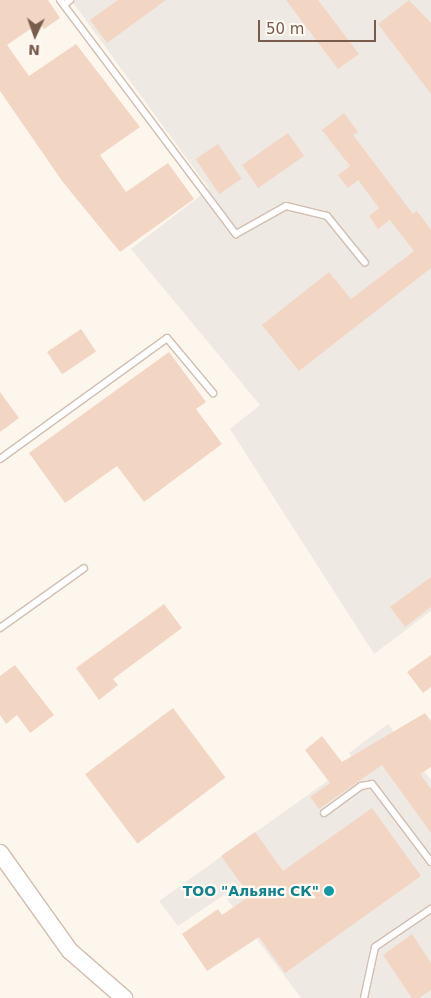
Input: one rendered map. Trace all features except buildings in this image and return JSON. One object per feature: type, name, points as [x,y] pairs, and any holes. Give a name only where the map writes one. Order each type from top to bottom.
[{"type":"street","points":[[0,853],[70,951],[124,998]]},
{"type":"lane","points":[[70,0],[62,2],[236,234],[286,206],[327,216],[365,263]]},
{"type":"lane","points":[[0,459],[167,338],[213,393]]},
{"type":"lane","points":[[0,628],[84,568]]},
{"type":"lane","points":[[324,813],[361,786],[372,784],[431,862]]},
{"type":"lane","points":[[364,998],[375,948],[431,909]]},
{"type":"shaded area","points":[[71,0],[431,0],[431,611],[374,654],[230,429],[260,405],[131,249],[209,189]]},
{"type":"shaded area","points":[[388,724],[431,780],[431,998],[301,998],[224,895],[178,926],[159,901],[354,762],[349,753]]},
{"type":"place","name":"ТОО \"Альянс СК\"","points":[[329,891]]}]
